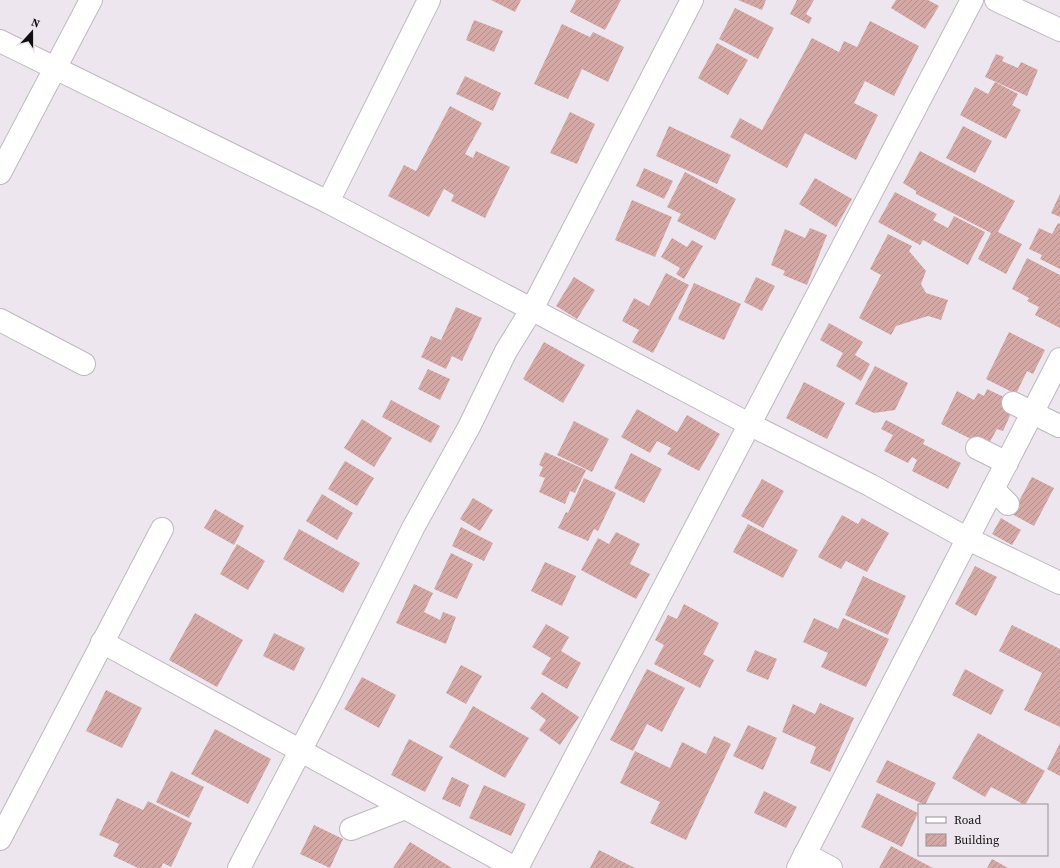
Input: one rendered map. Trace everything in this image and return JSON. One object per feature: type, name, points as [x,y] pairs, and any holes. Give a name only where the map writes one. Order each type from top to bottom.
[{"type":"street","points":[[0,173],[91,0]]},
{"type":"street","points":[[328,202],[429,0]]},
{"type":"street","points":[[239,868],[331,692],[413,528],[469,427],[506,351],[532,309],[692,0]]},
{"type":"street","points":[[102,642],[516,868],[972,0]]},
{"type":"street","points":[[996,0],[1060,30]]},
{"type":"street","points":[[0,41],[328,202],[749,424],[870,485],[968,539],[1060,583]]},
{"type":"street","points":[[0,320],[84,364]]},
{"type":"street","points":[[831,868],[802,861],[854,743],[968,539],[995,505],[1007,463],[1032,414],[1053,362]]},
{"type":"street","points":[[1013,403],[1032,414],[1059,426]]},
{"type":"street","points":[[977,448],[1007,463]]},
{"type":"street","points":[[0,839],[162,528]]},
{"type":"street","points":[[351,829],[405,808]]},
{"type":"building","points":[[491,0],[521,0],[515,12]]},
{"type":"building","points":[[576,0],[621,0],[605,30],[570,12]]},
{"type":"building","points":[[738,0],[766,0],[762,10]]},
{"type":"building","points":[[797,0],[814,0],[806,14],[812,18],[809,24],[790,14]]},
{"type":"building","points":[[896,0],[928,0],[939,6],[925,29],[891,8]]},
{"type":"building","points":[[735,8],[774,28],[758,59],[719,39]]},
{"type":"building","points":[[474,20],[503,31],[494,52],[466,40]]},
{"type":"building","points":[[870,21],[919,46],[894,96],[865,81],[854,103],[878,115],[856,160],[805,133],[787,168],[730,137],[740,118],[762,130],[812,38],[839,52],[844,41],[857,47]]},
{"type":"building","points":[[562,24],[590,37],[593,32],[624,47],[608,82],[582,69],[568,99],[534,84]]},
{"type":"building","points":[[717,43],[748,60],[728,95],[698,78]]},
{"type":"building","points":[[996,54],[1004,57],[1002,61],[1018,68],[1021,62],[1038,70],[1027,96],[985,77]]},
{"type":"building","points":[[465,76],[501,93],[493,111],[456,94]]},
{"type":"building","points":[[995,82],[1018,94],[1012,105],[1021,110],[1006,139],[960,115],[975,87],[988,94]]},
{"type":"building","points":[[450,106],[482,123],[465,154],[473,158],[476,151],[510,167],[485,218],[451,201],[454,195],[444,189],[429,217],[388,196],[404,165],[416,171]]},
{"type":"building","points":[[570,112],[595,124],[577,164],[550,153]]},
{"type":"building","points":[[669,126],[731,155],[717,184],[656,156]]},
{"type":"building","points":[[963,126],[992,141],[975,173],[946,158]]},
{"type":"building","points":[[920,151],[1015,201],[998,232],[1022,244],[1006,274],[978,259],[991,233],[916,194],[916,191],[903,183]]},
{"type":"building","points":[[644,168],[673,181],[664,199],[636,186]]},
{"type":"building","points":[[685,172],[736,199],[715,240],[677,221],[681,214],[667,207]]},
{"type":"building","points":[[815,178],[852,199],[836,227],[799,204]]},
{"type":"building","points":[[895,192],[937,214],[933,220],[948,228],[954,216],[985,232],[968,265],[923,240],[920,245],[878,222]]},
{"type":"building","points":[[1060,194],[1060,217],[1051,213]]},
{"type":"building","points":[[632,200],[672,217],[655,257],[615,240]]},
{"type":"building","points":[[1058,223],[1060,224],[1060,269],[1040,259],[1042,255],[1029,249],[1039,228],[1052,234]]},
{"type":"building","points":[[810,228],[827,235],[807,285],[783,275],[785,271],[771,265],[785,229],[805,238]]},
{"type":"building","points":[[888,234],[912,246],[909,251],[926,271],[921,284],[926,293],[948,300],[941,320],[928,316],[896,326],[891,335],[859,318],[881,275],[870,269]]},
{"type":"building","points":[[672,238],[687,247],[692,240],[703,246],[684,279],[676,274],[680,268],[661,257]]},
{"type":"building","points":[[1027,258],[1060,275],[1060,328],[1035,315],[1039,307],[1027,301],[1029,298],[1012,289]]},
{"type":"building","points":[[666,273],[689,285],[653,353],[632,342],[639,330],[622,321],[634,298],[649,306]]},
{"type":"building","points":[[574,277],[595,290],[577,319],[556,306]]},
{"type":"building","points":[[756,277],[775,286],[762,311],[744,302]]},
{"type":"building","points":[[694,283],[741,304],[724,340],[678,319]]},
{"type":"building","points":[[456,307],[482,318],[462,361],[452,356],[446,369],[421,357],[431,336],[441,340]]},
{"type":"building","points":[[829,323],[863,342],[855,355],[870,364],[861,381],[836,366],[843,353],[820,340]]},
{"type":"building","points":[[1009,332],[1045,350],[1033,374],[1027,371],[1016,394],[986,379]]},
{"type":"building","points":[[544,342],[585,365],[563,403],[523,379]]},
{"type":"building","points":[[875,366],[908,383],[895,410],[874,413],[855,404]]},
{"type":"building","points":[[428,369],[450,379],[440,400],[418,389]]},
{"type":"building","points":[[804,382],[845,403],[827,439],[786,418]]},
{"type":"building","points":[[987,389],[1008,399],[1013,409],[1003,431],[997,429],[987,447],[941,424],[957,391],[974,400],[978,393],[984,396]]},
{"type":"building","points":[[391,400],[440,426],[431,443],[382,417]]},
{"type":"building","points":[[637,409],[677,432],[687,415],[720,434],[699,471],[667,454],[671,448],[657,441],[650,453],[621,437]]},
{"type":"building","points":[[362,419],[392,438],[374,467],[344,448]]},
{"type":"building","points":[[886,420],[925,440],[923,444],[961,463],[948,489],[912,471],[917,460],[912,457],[908,463],[884,451],[893,435],[881,429]]},
{"type":"building","points":[[574,421],[609,439],[592,472],[557,455]]},
{"type":"building","points":[[545,452],[586,470],[575,493],[570,491],[565,504],[539,492],[545,478],[539,476],[543,467],[539,465]]},
{"type":"building","points":[[631,453],[662,469],[644,503],[614,488]]},
{"type":"building","points":[[345,461],[374,478],[357,506],[328,489]]},
{"type":"building","points":[[1032,477],[1054,488],[1034,526],[1012,514]]},
{"type":"building","points":[[584,478],[616,493],[598,531],[594,529],[588,541],[558,528],[566,512],[568,513]]},
{"type":"building","points":[[762,479],[784,491],[763,528],[741,516]]},
{"type":"building","points":[[322,494],[353,513],[337,540],[306,521]]},
{"type":"building","points":[[473,498],[493,510],[480,531],[460,519]]},
{"type":"building","points":[[215,509],[244,526],[234,545],[204,528]]},
{"type":"building","points":[[842,515],[858,524],[862,518],[889,533],[867,572],[846,561],[841,569],[818,557]]},
{"type":"building","points":[[1001,518],[1021,530],[1012,545],[992,534]]},
{"type":"building","points":[[748,524],[798,550],[783,578],[733,552]]},
{"type":"building","points":[[461,527],[493,543],[484,561],[452,546]]},
{"type":"building","points":[[299,529],[360,563],[343,593],[283,559]]},
{"type":"building","points":[[616,532],[640,544],[630,564],[650,574],[636,599],[581,570],[598,538],[609,544]]},
{"type":"building","points":[[237,544],[265,561],[248,590],[220,574]]},
{"type":"building","points":[[451,553],[473,564],[457,599],[434,589]]},
{"type":"building","points":[[545,562],[576,576],[562,606],[531,591]]},
{"type":"building","points":[[975,566],[997,577],[976,616],[955,604]]},
{"type":"building","points":[[863,576],[906,596],[888,635],[845,615]]},
{"type":"building","points":[[414,584],[433,593],[424,612],[440,620],[443,612],[456,617],[446,644],[396,623]]},
{"type":"building","points":[[684,604],[719,623],[703,654],[714,660],[700,688],[654,664],[664,645],[655,640],[668,615],[677,619]]},
{"type":"building","points":[[195,613],[243,640],[217,687],[169,660]]},
{"type":"building","points":[[814,618],[838,629],[843,618],[889,639],[866,687],[821,667],[828,653],[803,642]]},
{"type":"building","points":[[546,624],[569,637],[561,651],[581,663],[567,689],[541,674],[551,658],[532,647]]},
{"type":"building","points":[[1012,625],[1060,649],[1060,727],[1024,710],[1042,673],[999,651]]},
{"type":"building","points":[[274,633],[305,648],[294,671],[263,656]]},
{"type":"building","points":[[755,650],[777,659],[768,680],[746,671]]},
{"type":"building","points":[[461,665],[482,676],[466,704],[446,693]]},
{"type":"building","points":[[647,669],[685,688],[662,732],[647,724],[633,751],[610,740]]},
{"type":"building","points":[[965,669],[1004,690],[991,715],[952,695]]},
{"type":"building","points":[[362,677],[396,695],[379,728],[344,709]]},
{"type":"building","points":[[106,690],[142,708],[122,748],[86,731]]},
{"type":"building","points":[[542,692],[579,717],[560,745],[539,730],[546,720],[530,708]]},
{"type":"building","points":[[820,703],[854,718],[830,772],[810,763],[816,747],[782,732],[793,704],[815,714]]},
{"type":"building","points":[[473,706],[529,738],[505,778],[449,747]]},
{"type":"building","points":[[748,725],[777,738],[763,770],[733,756]]},
{"type":"building","points":[[215,729],[271,759],[248,804],[191,774]]},
{"type":"building","points":[[978,733],[1045,771],[1026,804],[991,787],[985,797],[952,778]]},
{"type":"building","points":[[714,736],[731,744],[686,840],[650,823],[660,802],[620,783],[635,751],[670,768],[682,742],[706,754]]},
{"type":"building","points":[[409,739],[443,757],[425,792],[391,775]]},
{"type":"building","points":[[1060,743],[1060,776],[1047,769]]},
{"type":"building","points":[[887,760],[936,783],[926,804],[923,804],[876,782]]},
{"type":"building","points":[[171,771],[204,787],[189,818],[156,802]]},
{"type":"building","points":[[452,777],[469,785],[460,807],[442,799]]},
{"type":"building","points":[[484,785],[526,804],[511,836],[469,818]]},
{"type":"building","points":[[764,791],[797,807],[786,828],[754,813]]},
{"type":"building","points":[[877,793],[918,813],[902,847],[861,827]]},
{"type":"building","points":[[117,798],[143,810],[148,801],[192,823],[171,867],[163,863],[161,868],[138,868],[113,856],[119,844],[99,835]]},
{"type":"building","points":[[314,825],[343,839],[330,868],[300,854]]},
{"type":"building","points":[[410,842],[452,868],[393,868]]},
{"type":"building","points":[[891,846],[933,868],[879,868]]},
{"type":"building","points":[[599,850],[635,868],[590,868]]},
{"type":"building","points":[[992,859],[1008,868],[987,868]]}]
